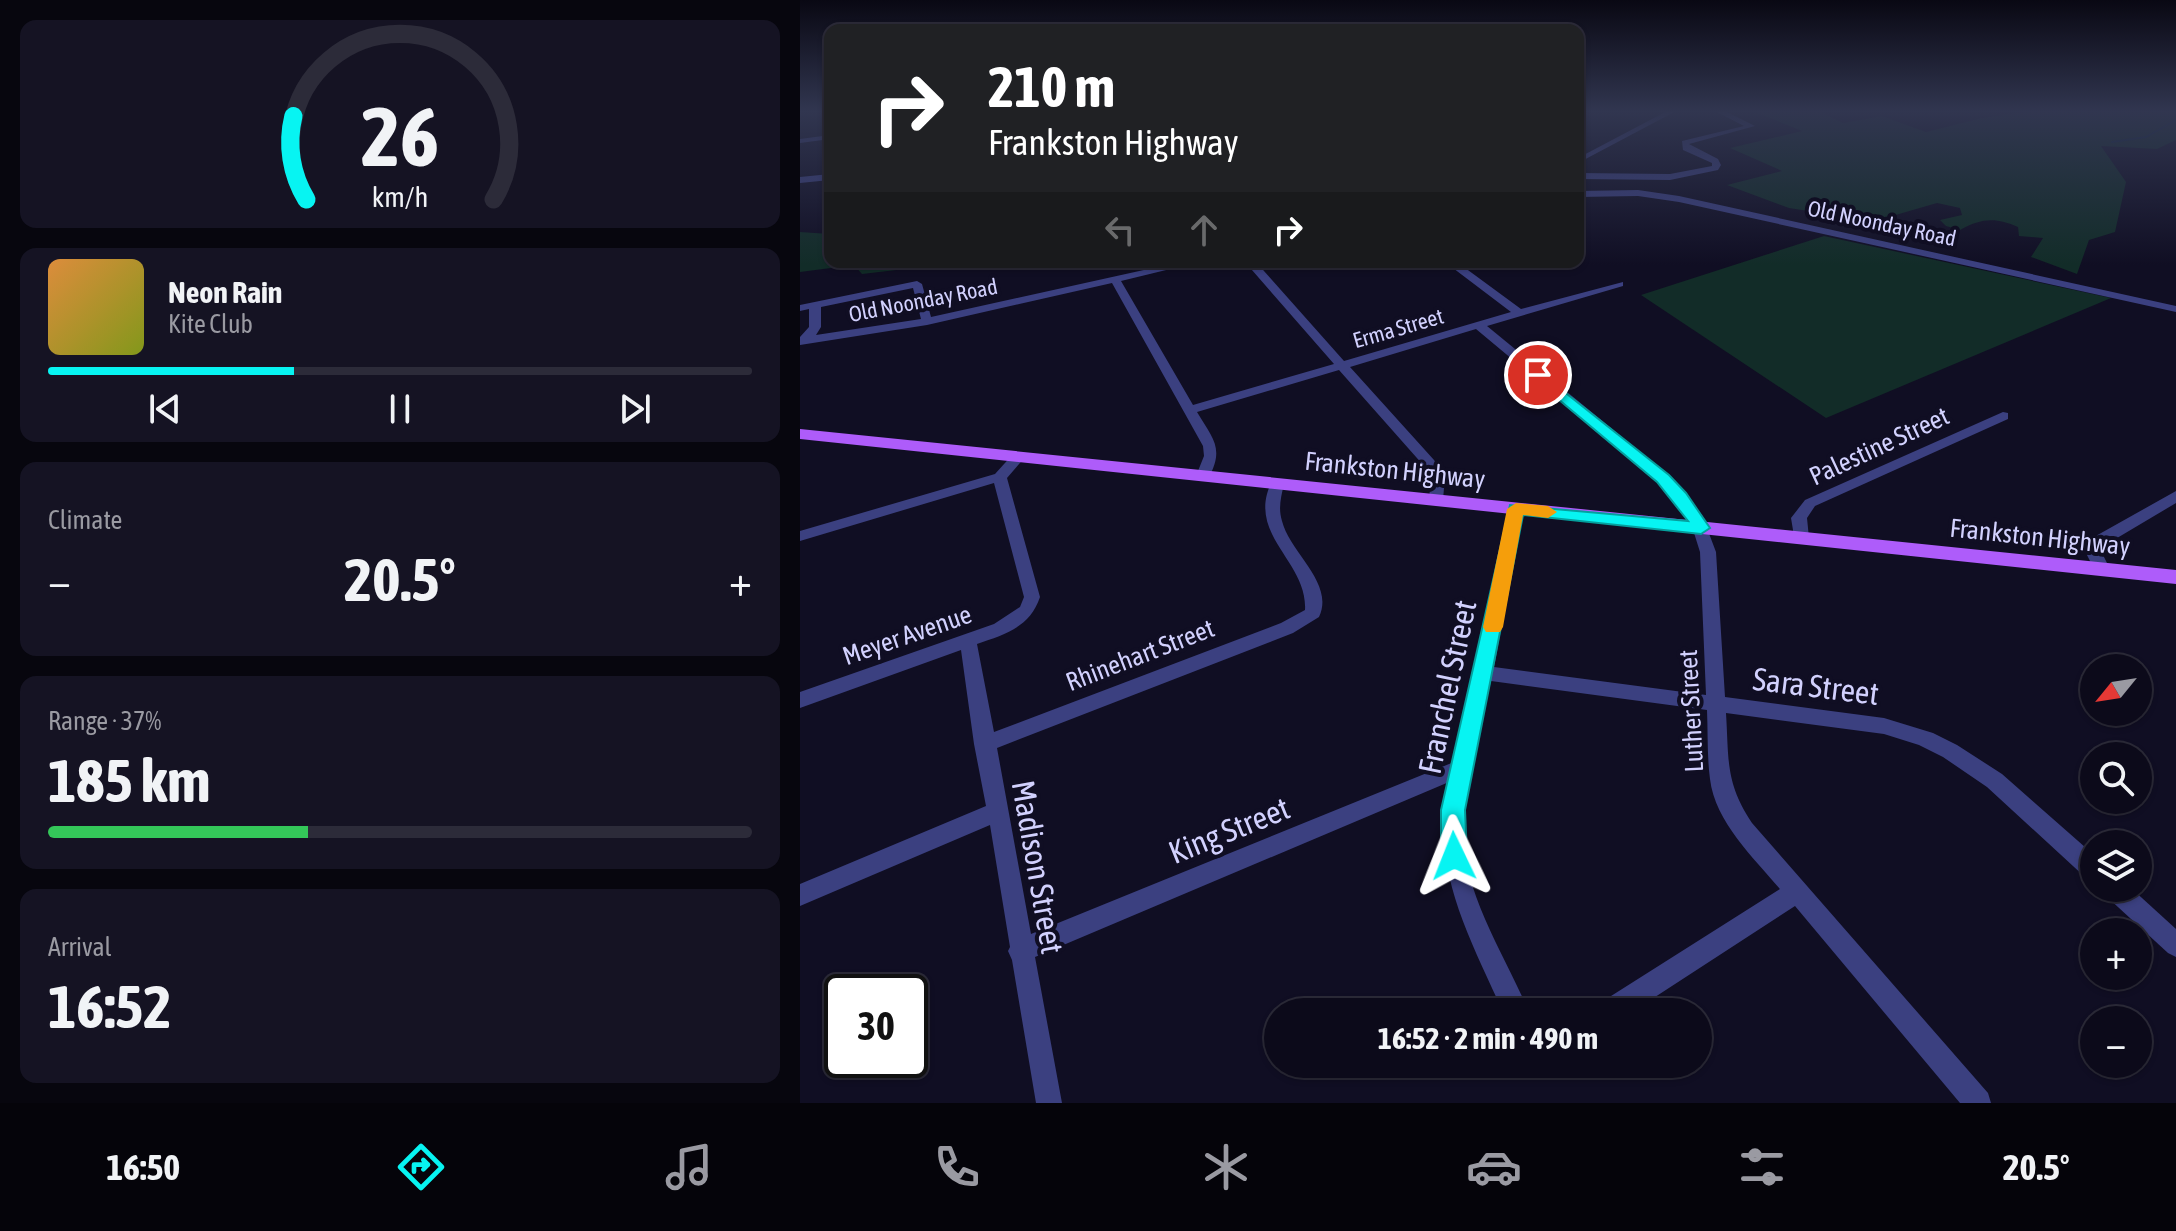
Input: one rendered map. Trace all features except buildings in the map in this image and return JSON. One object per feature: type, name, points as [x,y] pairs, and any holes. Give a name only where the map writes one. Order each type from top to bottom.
[{"type":"main road","name":"Frankston Highway","points":[[800,434],[2176,577]]},
{"type":"street","points":[[1584,176],[1670,177],[1717,166],[1715,161]]},
{"type":"street","points":[[1668,197],[1677,187],[1670,177]]},
{"type":"street","points":[[800,180],[824,178]]},
{"type":"street","name":"Old Noonday Road","points":[[1584,194],[1668,197],[2176,309]]},
{"type":"street","name":"Old Noonday Road","points":[[804,341],[927,322],[1168,268]]},
{"type":"street","points":[[1255,268],[1435,471],[1439,482],[1436,500]]},
{"type":"street","points":[[1458,268],[1519,313]]},
{"type":"street","points":[[1115,280],[1211,452],[1203,476]]},
{"type":"street","points":[[800,308],[917,284],[927,322]]},
{"type":"street","name":"Erma Street","points":[[1189,410],[1619,284]]},
{"type":"street","points":[[804,341],[815,327],[815,305]]},
{"type":"street","name":"Luther Street","points":[[1478,325],[1663,478],[1701,528],[1708,552],[1720,782],[1728,805],[1744,830],[1796,892],[1978,1103]]},
{"type":"street","name":"Palestine Street","points":[[1801,538],[1799,518],[1810,503],[2003,416]]},
{"type":"street","points":[[800,536],[1000,477],[1019,456]]},
{"type":"street","name":"Meyer Avenue","points":[[800,700],[1000,629],[1027,611],[1032,597],[1000,477]]},
{"type":"street","name":"Rhinehart Street","points":[[984,744],[1287,628],[1313,613],[1316,603],[1272,519],[1271,502],[1277,484]]},
{"type":"street","points":[[2102,569],[2095,555],[2100,541],[2176,496]]},
{"type":"street","name":"Franchel Street","points":[[1510,998],[1463,890],[1454,856],[1452,821],[1516,509]]},
{"type":"street","name":"Madison Street","points":[[968,641],[1049,1103]]},
{"type":"street","name":"Sara Street","points":[[1484,673],[1884,726],[1926,739],[1972,766],[2021,804],[2080,857]]},
{"type":"street","name":"King Street","points":[[1020,951],[1461,768]]},
{"type":"street","points":[[800,895],[996,812]]},
{"type":"street","points":[[1631,998],[1796,892]]},
{"type":"street","points":[[2129,902],[2176,945]]},
{"type":"green space","points":[[1760,161],[2112,161],[2126,182],[2115,232],[2089,240],[2077,274],[2031,257],[2043,238],[2019,236],[2018,227],[1989,220],[1960,230],[1946,226],[1940,220],[1962,215],[1960,208],[1937,203],[1861,225],[1834,215],[1789,208],[1727,185],[1782,171]]},
{"type":"green space","points":[[800,232],[824,234],[824,268],[831,268],[800,272]]},
{"type":"green space","points":[[1824,236],[2111,298],[1826,418],[1641,295]]},
{"type":"green space","points":[[857,268],[906,268],[905,269],[862,274]]},
{"type":"slow traffic","points":[[1493,627],[1516,509],[1548,512]]},
{"type":"route","points":[[1454,856],[1451,832],[1453,810],[1516,509],[1701,528],[1663,478],[1538,375]]}]
